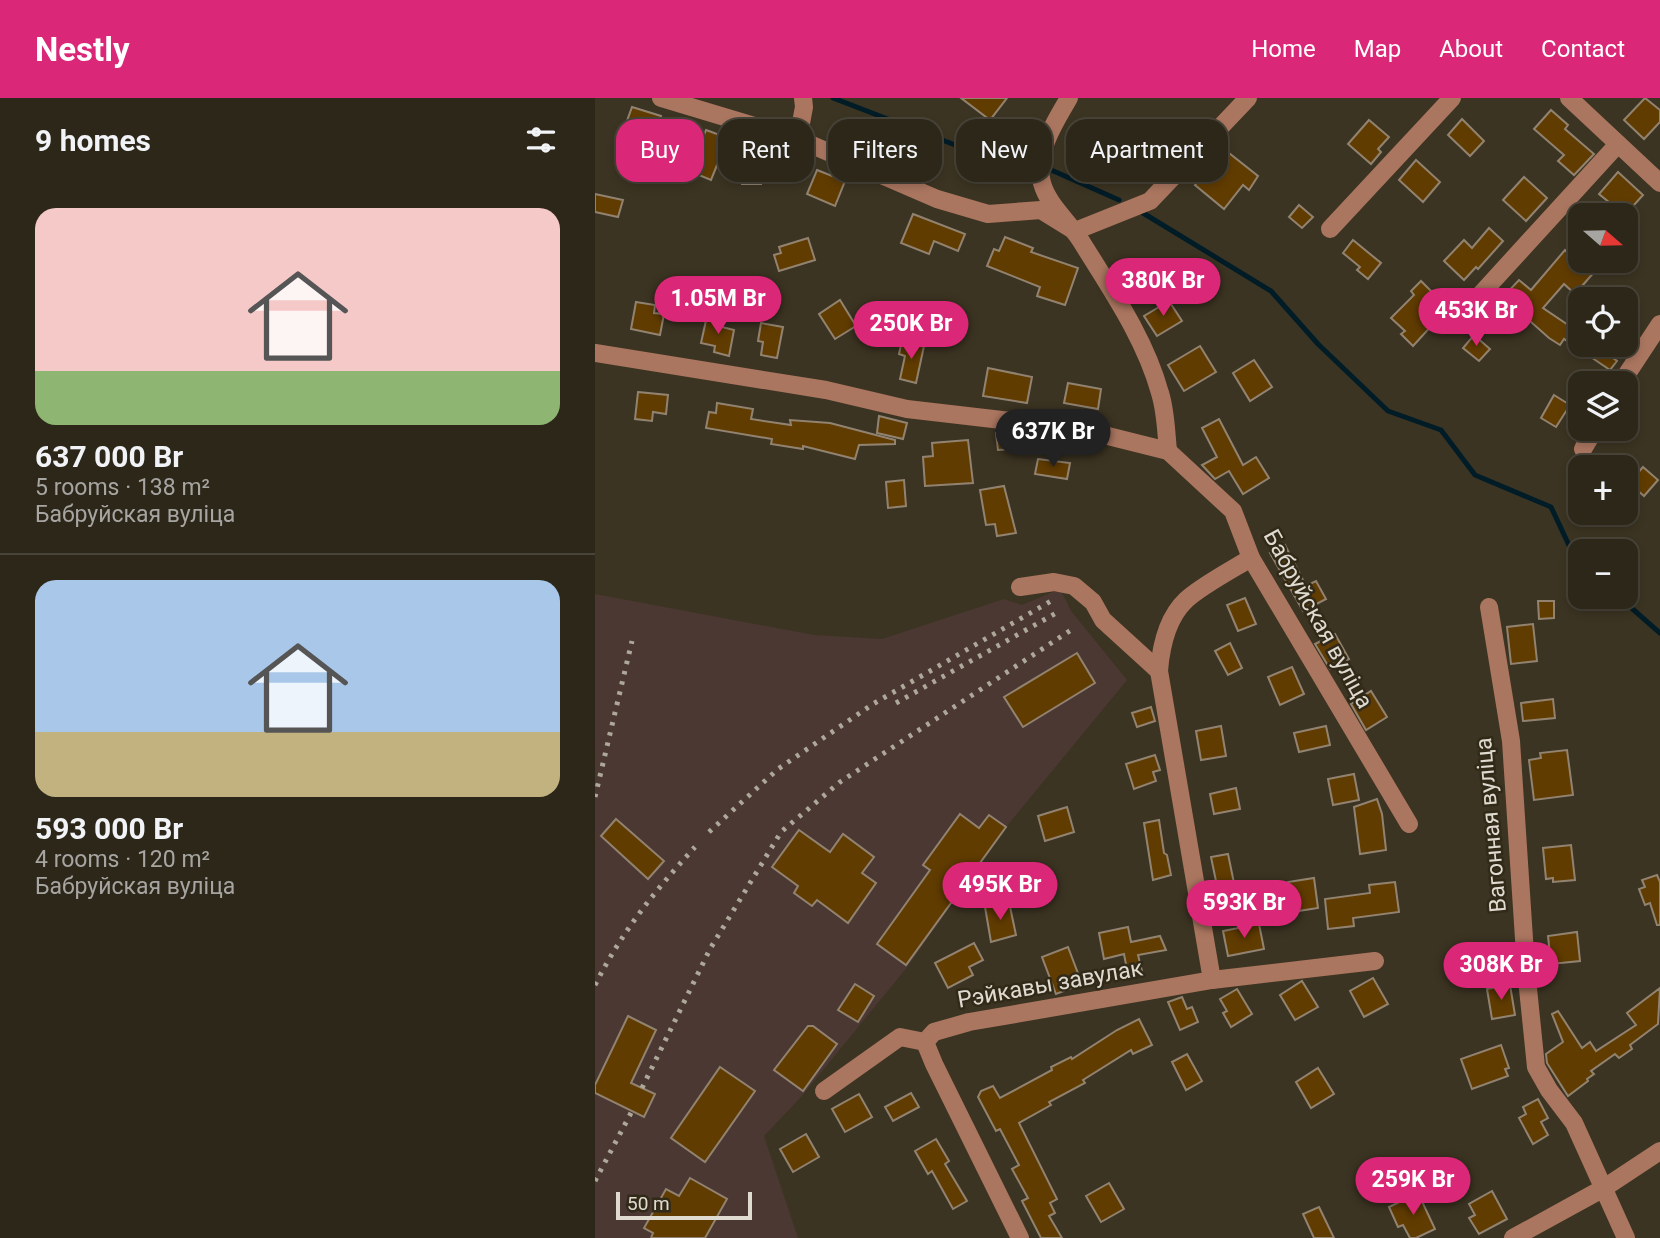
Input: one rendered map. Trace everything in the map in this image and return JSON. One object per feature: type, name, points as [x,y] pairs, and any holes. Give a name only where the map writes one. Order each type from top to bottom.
[{"type":"street","points":[[661,98],[731,119]]},
{"type":"street","points":[[802,119],[803,98]]},
{"type":"street","points":[[1069,98],[1041,154],[1042,182],[1051,202],[1075,231],[1122,307],[1144,353],[1160,390],[1165,410],[1168,451]]},
{"type":"street","points":[[1075,231],[1150,201],[1248,98]]},
{"type":"street","points":[[1330,229],[1452,98]]},
{"type":"street","points":[[1569,98],[1660,183]]},
{"type":"street","points":[[1480,295],[1618,144]]},
{"type":"street","points":[[814,146],[937,199],[988,214],[1041,210],[1075,231]]},
{"type":"street","points":[[1629,371],[1660,324]]},
{"type":"street","name":"Бабруйская вуліца","points":[[595,353],[826,390],[907,409],[1080,429],[1168,451],[1233,511],[1251,558],[1409,824]]},
{"type":"street","points":[[1583,449],[1588,441]]},
{"type":"street","points":[[1251,558],[1186,600],[1173,619],[1161,645],[1159,671],[1212,980],[1375,961]]},
{"type":"street","points":[[1020,587],[1053,582],[1075,586],[1093,602],[1103,620],[1159,671]]},
{"type":"street","name":"Вагонная вуліца","points":[[1489,607],[1511,741],[1526,969],[1536,1067],[1574,1124],[1626,1238]]},
{"type":"street","name":"Рэйкавы завулак","points":[[925,1042],[934,1032],[969,1022],[1212,980]]},
{"type":"street","points":[[824,1091],[900,1037],[925,1042],[1020,1238]]},
{"type":"street","points":[[1513,1238],[1604,1188],[1660,1151]]},
{"type":"shaded area","points":[[1060,589],[1071,611],[1127,680],[1006,827],[908,966],[801,1097],[764,1136],[798,1238],[595,1238],[595,594],[814,635],[882,639],[1004,599],[1022,605]]},
{"type":"building","points":[[961,98],[1007,98],[989,119]]},
{"type":"building","points":[[1645,98],[1660,110],[1660,122],[1644,139],[1624,120]]},
{"type":"building","points":[[632,107],[661,116],[660,119],[628,119]]},
{"type":"building","points":[[1551,110],[1568,125],[1565,129],[1594,154],[1574,175],[1558,161],[1564,155],[1534,129]]},
{"type":"building","points":[[1462,119],[1484,141],[1470,156],[1448,135]]},
{"type":"building","points":[[1369,120],[1389,137],[1378,149],[1381,152],[1371,164],[1348,144]]},
{"type":"building","points":[[706,130],[718,134],[718,163],[711,180],[704,177]]},
{"type":"building","points":[[1228,154],[1258,176],[1249,190],[1243,185],[1224,209],[1195,185],[1197,182],[1228,182]]},
{"type":"building","points":[[1416,160],[1440,182],[1423,202],[1399,180]]},
{"type":"building","points":[[817,170],[828,174],[828,182],[845,182],[835,206],[807,194]]},
{"type":"building","points":[[1618,172],[1643,195],[1636,203],[1610,203],[1599,194]]},
{"type":"building","points":[[1524,177],[1547,198],[1526,221],[1503,200]]},
{"type":"building","points":[[742,182],[761,182],[761,184]]},
{"type":"building","points":[[595,194],[623,200],[618,217],[595,212]]},
{"type":"building","points":[[1299,205],[1313,217],[1302,228],[1289,217]]},
{"type":"building","points":[[913,214],[965,234],[958,251],[934,241],[929,254],[901,243]]},
{"type":"building","points":[[1489,228],[1503,241],[1478,269],[1476,267],[1464,280],[1444,261],[1464,240],[1472,248]]},
{"type":"building","points":[[1005,237],[1033,248],[1031,252],[1078,268],[1065,305],[1037,296],[1040,287],[987,266],[994,249],[999,251]]},
{"type":"building","points":[[808,238],[815,260],[779,271],[774,255],[781,253],[779,247]]},
{"type":"building","points":[[1353,240],[1381,263],[1368,279],[1357,270],[1360,267],[1343,253]]},
{"type":"building","points":[[1565,250],[1568,253],[1568,273],[1593,273],[1581,287],[1568,288],[1564,284],[1543,308],[1568,325],[1568,342],[1564,339],[1560,345],[1503,297],[1519,280],[1531,290]]},
{"type":"building","points":[[1421,281],[1443,303],[1440,306],[1445,311],[1413,346],[1401,334],[1405,331],[1391,318],[1414,295],[1411,291]]},
{"type":"building","points":[[840,300],[856,326],[835,339],[819,314]]},
{"type":"building","points":[[1169,301],[1182,321],[1157,336],[1144,316]]},
{"type":"building","points":[[636,302],[655,305],[654,313],[664,314],[660,335],[631,329]]},
{"type":"building","points":[[707,316],[723,320],[722,327],[734,330],[729,356],[714,352],[715,346],[701,343]]},
{"type":"building","points":[[761,323],[783,327],[777,358],[761,355],[763,342],[758,341]]},
{"type":"building","points":[[1474,335],[1490,349],[1479,361],[1463,348]]},
{"type":"building","points":[[902,340],[924,346],[916,383],[900,379],[905,356],[899,354]]},
{"type":"building","points":[[1200,346],[1216,372],[1184,391],[1168,365]]},
{"type":"building","points":[[1591,357],[1612,357],[1617,361],[1610,370]]},
{"type":"building","points":[[1254,360],[1272,387],[1250,401],[1233,373]]},
{"type":"building","points":[[988,368],[1032,377],[1027,403],[983,396]]},
{"type":"building","points":[[1068,383],[1101,389],[1098,409],[1064,403]]},
{"type":"building","points":[[638,392],[668,395],[666,414],[653,412],[652,421],[635,419]]},
{"type":"building","points":[[1554,395],[1568,404],[1556,427],[1541,418]]},
{"type":"building","points":[[717,403],[753,409],[751,419],[791,425],[790,420],[830,423],[895,440],[895,444],[859,445],[855,459],[803,446],[803,449],[771,444],[772,439],[706,428],[709,412],[716,413]]},
{"type":"building","points":[[879,416],[907,423],[903,439],[877,433]]},
{"type":"building","points":[[1219,419],[1243,465],[1256,457],[1269,478],[1243,494],[1229,471],[1215,479],[1202,465],[1217,457],[1202,428]]},
{"type":"building","points":[[1011,432],[1013,449],[998,450],[996,433]]},
{"type":"building","points":[[968,440],[973,483],[925,486],[923,457],[933,456],[932,443]]},
{"type":"building","points":[[1038,459],[1070,463],[1067,479],[1035,474]]},
{"type":"building","points":[[1643,467],[1658,480],[1644,496],[1638,491],[1638,473]]},
{"type":"building","points":[[904,480],[906,506],[888,508],[886,482]]},
{"type":"building","points":[[1004,486],[1016,533],[997,536],[995,524],[986,525],[980,490]]},
{"type":"building","points":[[1285,545],[1306,586],[1316,581],[1326,599],[1303,611],[1270,553]]},
{"type":"building","points":[[1245,598],[1256,624],[1238,631],[1227,605]]},
{"type":"building","points":[[1538,601],[1554,601],[1554,618],[1539,619]]},
{"type":"building","points":[[1533,624],[1537,661],[1511,664],[1507,627]]},
{"type":"building","points":[[1335,634],[1349,659],[1330,669],[1315,644]]},
{"type":"building","points":[[1230,643],[1242,668],[1228,675],[1215,651]]},
{"type":"building","points":[[1077,653],[1095,683],[1023,727],[1004,697]]},
{"type":"building","points":[[1292,667],[1304,694],[1280,705],[1268,677]]},
{"type":"building","points":[[1371,691],[1387,717],[1366,730],[1351,704]]},
{"type":"building","points":[[1553,699],[1555,718],[1523,721],[1521,703]]},
{"type":"building","points":[[1151,707],[1155,721],[1137,727],[1132,713]]},
{"type":"building","points":[[1221,726],[1226,756],[1201,760],[1196,731]]},
{"type":"building","points":[[1326,726],[1330,745],[1299,752],[1294,733]]},
{"type":"building","points":[[1567,750],[1573,795],[1534,800],[1529,760],[1541,758],[1540,753]]},
{"type":"building","points":[[1155,755],[1160,770],[1153,772],[1156,781],[1134,789],[1126,764]]},
{"type":"building","points":[[1354,774],[1359,800],[1333,805],[1328,779]]},
{"type":"building","points":[[1236,788],[1240,809],[1214,814],[1210,794]]},
{"type":"building","points":[[1377,799],[1382,814],[1386,850],[1360,854],[1354,807]]},
{"type":"building","points":[[1067,807],[1074,832],[1045,841],[1038,816]]},
{"type":"building","points":[[960,814],[979,828],[989,815],[1006,827],[906,965],[877,944],[930,870],[923,865]]},
{"type":"building","points":[[616,819],[664,861],[648,879],[601,836]]},
{"type":"building","points":[[1159,820],[1164,853],[1167,855],[1171,875],[1153,880],[1144,823]]},
{"type":"building","points":[[799,830],[830,852],[843,834],[874,857],[862,873],[876,883],[848,923],[817,900],[812,906],[794,893],[798,886],[772,867]]},
{"type":"building","points":[[1571,845],[1575,880],[1553,882],[1553,878],[1546,879],[1543,848]]},
{"type":"building","points":[[1228,854],[1234,883],[1217,886],[1211,857]]},
{"type":"building","points":[[1657,875],[1660,882],[1660,925],[1657,925],[1650,903],[1645,905],[1639,889],[1645,887],[1642,880]]},
{"type":"building","points":[[1314,878],[1318,908],[1292,912],[1288,882]]},
{"type":"building","points":[[1395,882],[1399,912],[1353,918],[1354,926],[1328,929],[1325,899],[1370,893],[1369,885]]},
{"type":"building","points":[[1009,902],[1016,935],[991,942],[985,907]]},
{"type":"building","points":[[1259,924],[1264,949],[1228,956],[1223,931]]},
{"type":"building","points":[[1128,927],[1131,942],[1160,936],[1166,950],[1138,955],[1142,971],[1128,975],[1124,954],[1104,959],[1099,933]]},
{"type":"building","points":[[1577,932],[1580,961],[1551,964],[1548,936]]},
{"type":"building","points":[[974,943],[983,960],[969,967],[973,975],[948,988],[935,963]]},
{"type":"building","points":[[1068,947],[1082,984],[1056,994],[1042,957]]},
{"type":"building","points":[[1373,978],[1388,1004],[1364,1017],[1350,991]]},
{"type":"building","points":[[1302,981],[1318,1007],[1295,1020],[1280,995]]},
{"type":"building","points":[[855,984],[874,996],[858,1022],[838,1010]]},
{"type":"building","points":[[1510,985],[1515,1015],[1492,1019],[1487,989]]},
{"type":"building","points":[[1660,988],[1658,1024],[1630,1045],[1632,1049],[1619,1058],[1615,1054],[1591,1071],[1594,1074],[1588,1081],[1568,1096],[1547,1063],[1546,1054],[1563,1042],[1552,1014],[1558,1011],[1582,1048],[1590,1042],[1596,1051],[1636,1025],[1627,1013]]},
{"type":"building","points":[[1237,989],[1252,1014],[1231,1027],[1223,1013],[1227,1011],[1220,999]]},
{"type":"building","points":[[1182,997],[1187,1009],[1192,1007],[1198,1022],[1180,1030],[1168,1002]]},
{"type":"building","points":[[628,1016],[656,1030],[631,1083],[655,1094],[644,1117],[595,1093],[595,1085]]},
{"type":"building","points":[[1139,1019],[1152,1045],[1133,1054],[1131,1050],[1083,1080],[1085,1083],[1049,1102],[1051,1105],[1019,1123],[1057,1199],[1050,1203],[1055,1213],[1049,1216],[1062,1238],[1041,1238],[1022,1201],[1028,1198],[1012,1169],[1019,1165],[1000,1129],[996,1131],[978,1097],[981,1091],[993,1086],[1000,1098]]},
{"type":"building","points":[[808,1026],[813,1026],[837,1044],[803,1091],[774,1070]]},
{"type":"building","points":[[1501,1045],[1509,1068],[1505,1069],[1508,1076],[1472,1089],[1461,1059]]},
{"type":"building","points":[[1187,1054],[1202,1081],[1186,1090],[1172,1062]]},
{"type":"building","points":[[720,1067],[755,1091],[705,1162],[671,1138]]},
{"type":"building","points":[[1318,1068],[1334,1094],[1311,1108],[1296,1082]]},
{"type":"building","points":[[911,1093],[919,1107],[893,1121],[885,1107]]},
{"type":"building","points":[[859,1094],[872,1117],[845,1132],[832,1109]]},
{"type":"building","points":[[1538,1099],[1548,1118],[1541,1122],[1548,1135],[1533,1144],[1519,1118],[1526,1114],[1523,1107]]},
{"type":"building","points":[[806,1134],[819,1157],[793,1172],[780,1149]]},
{"type":"building","points":[[936,1139],[949,1161],[945,1164],[967,1201],[953,1209],[932,1171],[928,1174],[915,1151]]},
{"type":"building","points":[[690,1178],[727,1199],[705,1238],[651,1238],[653,1233],[644,1228],[666,1189],[679,1196]]},
{"type":"building","points":[[1109,1183],[1124,1209],[1101,1222],[1086,1196]]},
{"type":"building","points":[[1492,1191],[1507,1219],[1479,1234],[1469,1218],[1475,1215],[1469,1204]]},
{"type":"building","points":[[1418,1193],[1435,1229],[1410,1238],[1403,1225],[1398,1227],[1389,1207]]},
{"type":"building","points":[[1319,1207],[1334,1238],[1314,1238],[1303,1214]]},
{"type":"waterway","points":[[833,98],[956,145]]},
{"type":"waterway","points":[[1052,170],[1119,200]]},
{"type":"waterway","points":[[1143,213],[1271,291],[1318,344],[1388,411],[1441,430],[1475,475],[1551,507],[1568,543]]},
{"type":"waterway","points":[[1633,609],[1660,633]]},
{"type":"railway","points":[[709,832],[778,769],[873,704],[1051,601]]},
{"type":"railway","points":[[896,703],[1058,612]]},
{"type":"railway","points":[[642,1088],[710,949],[781,832],[840,782],[1071,630]]},
{"type":"railway","points":[[595,797],[632,641]]},
{"type":"railway","points":[[595,985],[640,912],[695,847]]},
{"type":"railway","points":[[595,1181],[632,1111]]}]
